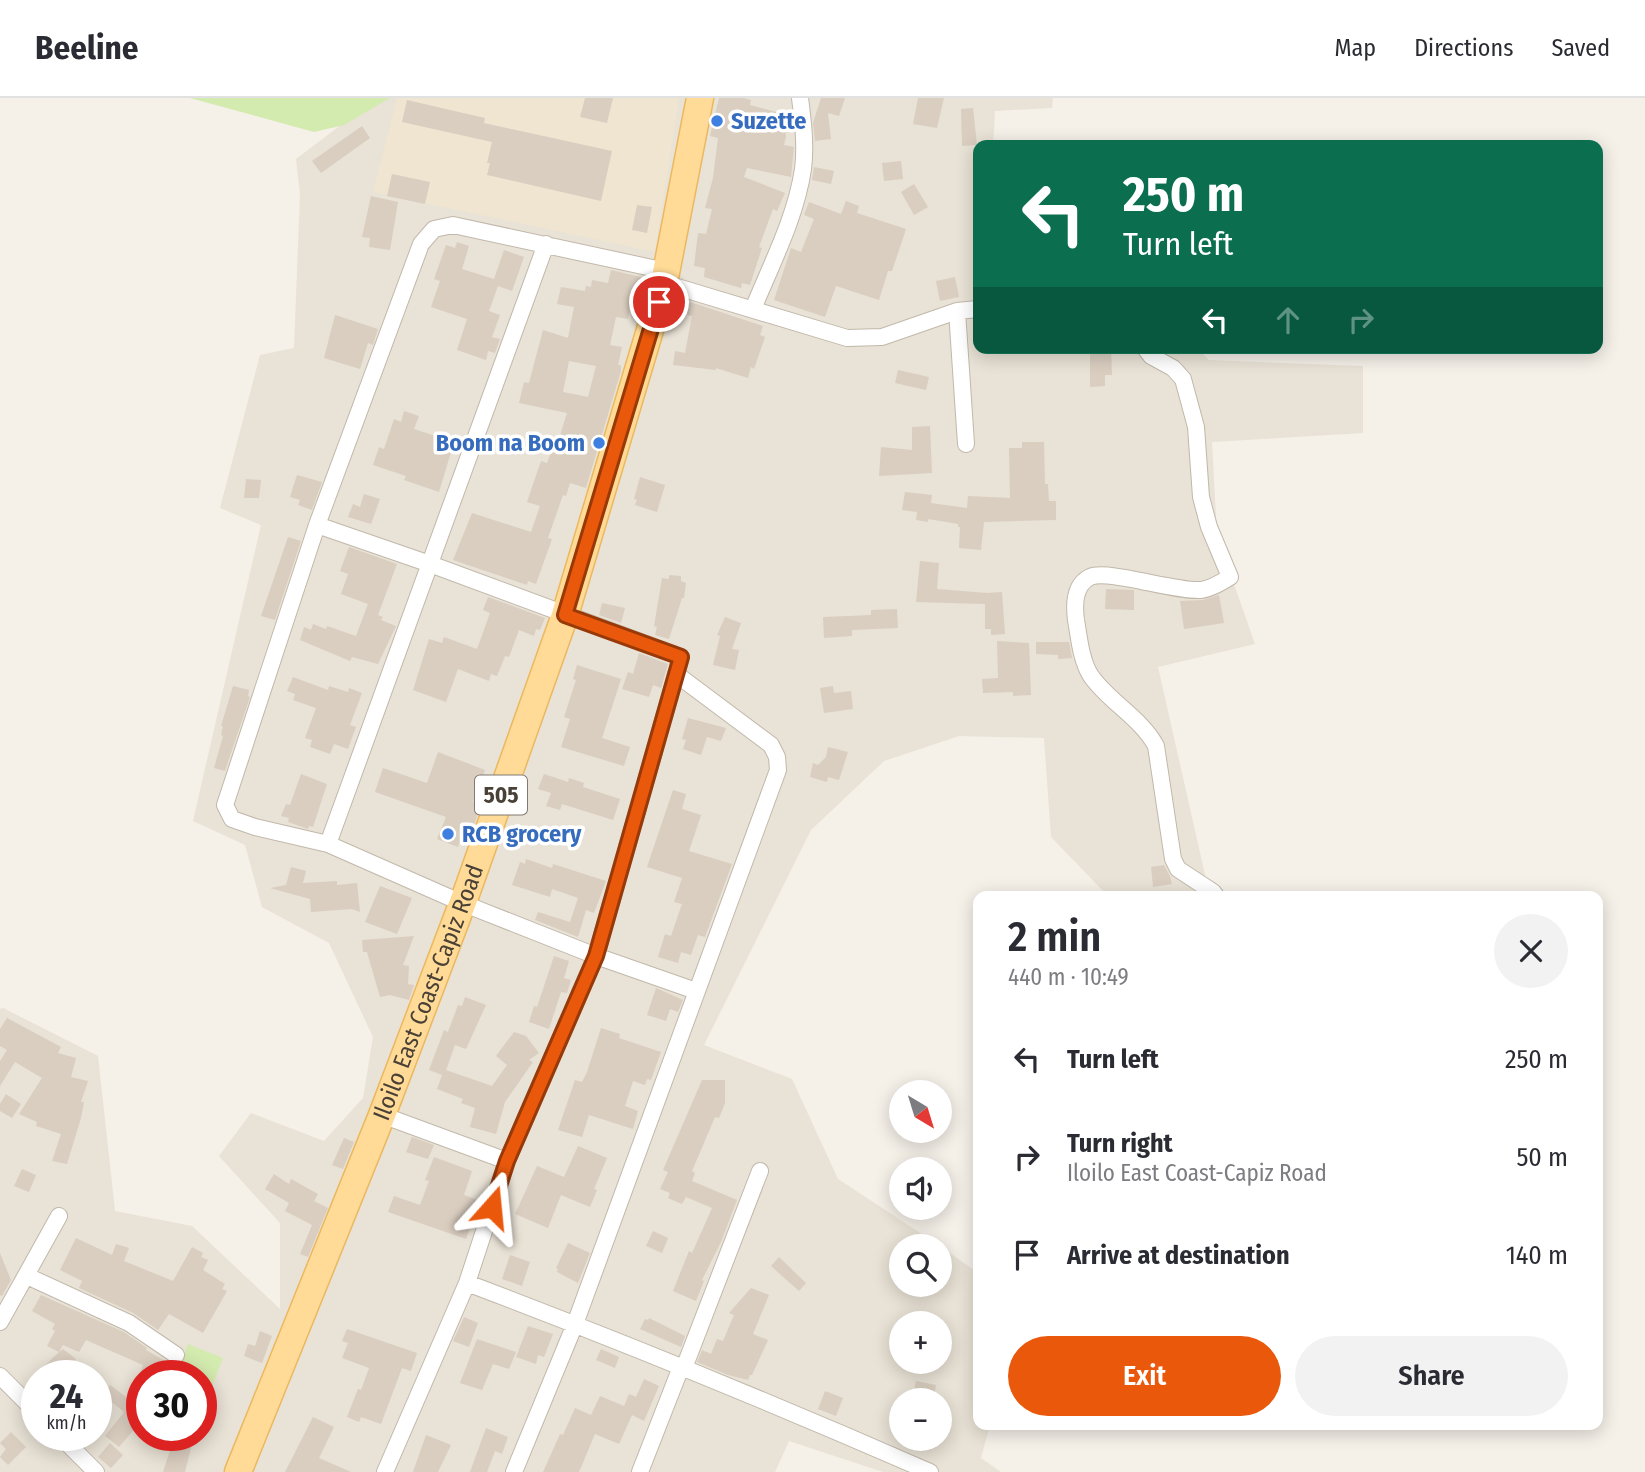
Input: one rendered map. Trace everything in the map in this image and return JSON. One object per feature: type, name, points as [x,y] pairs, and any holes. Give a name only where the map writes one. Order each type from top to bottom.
[{"type":"main road","name":"Iloilo East Coast-Capiz Road","points":[[238,1472],[382,1115],[462,903],[565,615],[665,277],[700,98]]},
{"type":"street","points":[[753,309],[791,215],[803,170],[804,129],[800,98]]},
{"type":"street","points":[[696,991],[596,956],[462,903],[328,844],[232,819],[225,805],[317,525],[421,244],[434,229],[453,225],[546,244],[665,277],[753,309],[846,338],[882,337],[957,311],[973,309]]},
{"type":"street","points":[[328,844],[546,244]]},
{"type":"street","points":[[957,311],[966,444]]},
{"type":"street","points":[[1150,354],[1173,368],[1183,379],[1196,427],[1201,497],[1209,527],[1230,577],[1202,590],[1166,587],[1097,575],[1083,582],[1075,599],[1076,618],[1083,656],[1091,676],[1149,733],[1156,746],[1173,859],[1178,869],[1209,891]]},
{"type":"street","points":[[317,525],[681,657],[596,956],[507,1161],[467,1283],[386,1472]]},
{"type":"street","points":[[514,1472],[575,1324],[778,770],[777,757],[771,745],[676,674]]},
{"type":"street","points":[[382,1115],[507,1161]]},
{"type":"street","points":[[640,1472],[760,1171]]},
{"type":"street","points":[[0,1322],[59,1216]]},
{"type":"street","points":[[27,1276],[129,1323],[176,1355]]},
{"type":"street","points":[[467,1283],[575,1324],[930,1472]]},
{"type":"street","points":[[0,1376],[21,1397]]},
{"type":"street","points":[[73,1451],[88,1469]]},
{"type":"shaded area","points":[[387,98],[1053,98],[1052,108],[995,111],[993,140],[973,140],[973,354],[1203,354],[1209,360],[1363,366],[1363,433],[1212,442],[1217,536],[1255,644],[1158,667],[1208,888],[1215,891],[1103,891],[1051,837],[1044,738],[959,736],[884,761],[811,830],[704,1045],[792,1079],[838,1179],[889,1212],[889,1220],[900,1220],[922,1234],[889,1234],[889,1297],[952,1297],[952,1255],[973,1269],[973,1430],[989,1430],[981,1458],[1001,1472],[883,1472],[789,1441],[775,1472],[0,1472],[0,1009],[3,1008],[98,1056],[115,1211],[192,1226],[280,1309],[280,1223],[219,1156],[251,1113],[324,1141],[363,1098],[373,1037],[329,943],[262,907],[245,845],[193,821],[261,525],[220,508],[260,355],[294,348],[300,194],[296,159],[350,118]]},
{"type":"shaded area","points":[[397,98],[679,98],[655,252],[373,192]]},
{"type":"green space","points":[[190,98],[390,98],[344,125],[314,132]]},
{"type":"green space","points":[[188,1344],[223,1358],[217,1374],[217,1360],[182,1360]]},
{"type":"building","points":[[585,98],[613,98],[607,123],[580,117]]},
{"type":"building","points":[[719,98],[744,98],[751,100],[750,105],[784,114],[784,145],[794,147],[791,177],[747,168],[744,177],[785,193],[777,211],[773,209],[759,247],[762,248],[750,285],[742,283],[741,288],[704,277],[705,268],[694,266],[698,233],[706,234],[712,209],[705,208],[713,178],[718,138],[710,136]]},
{"type":"building","points":[[821,98],[845,98],[839,116],[828,113],[831,139],[815,141],[813,123]]},
{"type":"building","points":[[918,98],[944,98],[937,128],[913,124]]},
{"type":"building","points":[[407,100],[485,118],[484,123],[612,151],[601,201],[487,175],[492,142],[402,122]]},
{"type":"building","points":[[973,108],[976,140],[973,140],[973,145],[962,146],[961,109]]},
{"type":"building","points":[[362,126],[370,138],[321,173],[312,161]]},
{"type":"building","points":[[901,161],[903,179],[884,181],[882,163]]},
{"type":"building","points":[[814,167],[834,171],[831,184],[812,180]]},
{"type":"building","points":[[392,174],[430,182],[425,204],[387,196]]},
{"type":"building","points":[[914,184],[928,207],[914,215],[901,192]]},
{"type":"building","points":[[371,196],[398,202],[390,250],[369,247],[370,238],[362,237]]},
{"type":"building","points":[[846,201],[859,206],[857,213],[906,229],[879,300],[836,286],[825,317],[774,300],[791,248],[801,252],[814,219],[804,215],[809,202],[841,214]]},
{"type":"building","points":[[637,205],[652,207],[647,233],[632,230]]},
{"type":"building","points":[[457,242],[469,246],[462,269],[494,279],[504,250],[524,257],[512,291],[498,286],[489,311],[500,315],[492,337],[500,339],[495,353],[488,351],[486,360],[457,350],[467,319],[431,307],[440,281],[434,279],[446,245],[455,248]]},
{"type":"building","points":[[611,270],[649,279],[641,304],[631,302],[628,319],[616,317],[610,345],[622,347],[618,365],[621,365],[621,371],[586,488],[570,483],[566,496],[563,495],[548,538],[552,539],[536,584],[528,581],[527,585],[453,560],[472,513],[531,532],[540,506],[527,502],[541,461],[547,463],[553,447],[556,448],[567,413],[519,403],[524,382],[529,383],[543,330],[568,338],[574,307],[557,304],[561,287],[585,291],[586,286],[591,287],[592,280],[608,283]],"holes":[[[569,361],[596,366],[588,397],[563,392]]]},
{"type":"building","points":[[955,277],[959,297],[940,301],[936,281]]},
{"type":"building","points":[[690,302],[763,326],[760,335],[765,337],[748,378],[716,368],[673,365],[675,351],[685,353],[692,316],[687,315]]},
{"type":"building","points":[[335,315],[378,329],[373,345],[368,343],[360,369],[324,358]]},
{"type":"building","points":[[1090,354],[1111,354],[1112,375],[1105,375],[1105,386],[1090,387]]},
{"type":"building","points":[[898,370],[929,377],[926,390],[895,383]]},
{"type":"building","points":[[404,411],[419,416],[414,429],[454,442],[439,492],[404,480],[406,476],[373,465],[379,447],[384,449],[394,419],[401,422]]},
{"type":"building","points":[[930,426],[932,473],[879,476],[881,447],[912,450],[912,427]]},
{"type":"building","points":[[1022,442],[1044,442],[1045,484],[1048,484],[1049,501],[1056,501],[1056,520],[984,522],[981,550],[959,548],[958,524],[928,519],[928,522],[916,520],[917,512],[902,510],[905,492],[932,495],[931,503],[967,508],[968,496],[1010,498],[1009,448],[1022,448]]},
{"type":"building","points":[[297,475],[322,482],[312,510],[298,505],[300,500],[290,497]]},
{"type":"building","points":[[640,477],[665,485],[657,512],[635,505]]},
{"type":"building","points":[[246,479],[261,480],[259,498],[244,498]]},
{"type":"building","points":[[364,494],[380,499],[371,524],[348,517],[353,504],[360,507]]},
{"type":"building","points":[[288,537],[301,541],[275,620],[261,616]]},
{"type":"building","points":[[349,547],[397,564],[378,615],[383,617],[381,620],[396,626],[378,664],[352,657],[350,661],[300,640],[304,627],[311,630],[313,624],[356,636],[368,604],[341,594],[348,574],[340,571]]},
{"type":"building","points":[[920,561],[939,563],[937,589],[1002,592],[1005,634],[991,635],[991,629],[985,629],[985,604],[916,602]]},
{"type":"building","points":[[669,575],[681,576],[681,581],[686,583],[684,598],[669,639],[655,635],[657,627],[654,626],[662,578],[669,579]]},
{"type":"building","points":[[1106,589],[1134,590],[1134,610],[1105,609]]},
{"type":"building","points":[[1219,595],[1224,623],[1184,629],[1180,601],[1203,600]]},
{"type":"building","points":[[488,597],[545,618],[540,630],[536,629],[534,636],[519,630],[509,657],[505,656],[497,676],[491,674],[489,681],[458,669],[446,702],[413,690],[429,639],[442,643],[444,637],[477,649],[490,613],[483,610]]},
{"type":"building","points":[[602,603],[625,608],[621,623],[599,615]]},
{"type":"building","points":[[897,609],[898,628],[852,630],[852,636],[824,638],[823,617],[871,615],[871,610]]},
{"type":"building","points":[[725,617],[741,623],[732,649],[739,650],[735,670],[713,665],[720,636],[717,635]]},
{"type":"building","points":[[997,641],[1029,643],[1031,695],[1013,696],[1013,692],[983,693],[982,679],[998,678]]},
{"type":"building","points":[[1036,642],[1069,642],[1072,658],[1058,659],[1058,655],[1036,654]]},
{"type":"building","points":[[639,653],[668,664],[661,688],[653,685],[649,697],[622,689],[628,672],[633,674]]},
{"type":"building","points":[[577,665],[621,679],[602,738],[630,747],[624,766],[561,747],[570,719],[564,717],[576,680],[573,679]]},
{"type":"building","points":[[293,677],[328,690],[329,686],[348,692],[349,688],[362,693],[350,725],[356,727],[348,749],[334,744],[330,754],[310,747],[312,740],[305,738],[316,708],[293,700],[295,694],[287,691]]},
{"type":"building","points":[[233,686],[249,690],[250,697],[225,771],[214,768],[223,736],[221,726]]},
{"type":"building","points":[[833,686],[834,693],[851,691],[853,709],[824,713],[820,688]]},
{"type":"building","points":[[688,718],[726,728],[721,741],[707,737],[701,755],[683,749],[686,740],[682,739]]},
{"type":"building","points":[[828,747],[848,752],[839,780],[828,777],[827,782],[810,777],[813,763],[818,765],[826,757]]},
{"type":"building","points":[[438,752],[485,770],[473,802],[481,804],[474,825],[467,823],[458,847],[437,839],[446,817],[375,792],[383,768],[427,783]]},
{"type":"building","points":[[301,774],[327,784],[313,827],[309,826],[308,829],[288,822],[289,818],[281,816],[286,804],[290,805]]},
{"type":"building","points":[[544,774],[568,782],[569,778],[584,783],[583,787],[620,799],[613,820],[562,804],[560,810],[546,806],[551,793],[538,789]]},
{"type":"building","points":[[673,790],[686,794],[682,809],[701,815],[689,851],[732,864],[705,937],[698,935],[691,955],[681,952],[678,963],[658,957],[665,934],[671,936],[682,904],[674,902],[682,878],[647,867]]},
{"type":"building","points":[[526,859],[552,868],[553,864],[606,881],[594,913],[586,910],[578,937],[535,920],[538,912],[570,922],[578,898],[552,889],[550,897],[512,885],[520,862],[525,864]]},
{"type":"building","points":[[1164,865],[1172,884],[1153,887],[1151,867]]},
{"type":"building","points":[[291,867],[306,871],[303,883],[357,883],[360,912],[352,909],[311,912],[310,899],[270,888],[286,885]]},
{"type":"building","points":[[380,886],[412,898],[397,934],[365,922]]},
{"type":"building","points":[[414,936],[403,965],[409,966],[408,984],[414,985],[409,1000],[390,995],[380,997],[367,952],[363,952],[362,940]]},
{"type":"building","points":[[554,956],[569,961],[564,978],[571,980],[567,993],[561,992],[549,1029],[529,1022],[534,1006],[537,1007]]},
{"type":"building","points":[[656,988],[683,1000],[678,1012],[670,1009],[666,1021],[647,1015]]},
{"type":"building","points":[[465,997],[486,1005],[466,1049],[455,1045],[446,1070],[492,1086],[507,1065],[496,1056],[514,1032],[526,1036],[539,1053],[529,1060],[533,1062],[505,1102],[496,1134],[470,1127],[475,1108],[461,1103],[463,1099],[437,1089],[442,1075],[429,1070],[444,1030],[448,1032],[458,1005],[462,1006]]},
{"type":"building","points":[[7,1018],[61,1047],[58,1053],[76,1058],[71,1077],[88,1081],[81,1102],[84,1102],[81,1118],[67,1164],[52,1161],[61,1134],[36,1126],[37,1122],[19,1114],[42,1078],[15,1062],[0,1086],[0,1061],[7,1050],[0,1046],[0,1029]]},
{"type":"building","points":[[601,1028],[620,1034],[619,1038],[661,1052],[651,1080],[647,1079],[645,1085],[633,1081],[625,1106],[638,1111],[633,1129],[589,1115],[582,1137],[558,1130],[575,1080],[582,1082],[587,1072]]},
{"type":"building","points":[[702,1080],[725,1080],[725,1103],[719,1118],[715,1117],[692,1171],[695,1173],[692,1181],[737,1200],[721,1242],[702,1280],[704,1281],[696,1301],[673,1291],[689,1251],[692,1253],[712,1208],[686,1197],[682,1204],[668,1198],[670,1193],[660,1189],[668,1172],[663,1170]]},
{"type":"building","points":[[6,1094],[21,1104],[12,1118],[0,1111],[0,1104]]},
{"type":"building","points":[[412,1137],[434,1145],[428,1159],[406,1152]]},
{"type":"building","points":[[344,1138],[354,1142],[343,1169],[332,1165]]},
{"type":"building","points":[[578,1146],[607,1158],[594,1189],[597,1190],[590,1207],[561,1195],[548,1228],[515,1214],[537,1166],[564,1177]]},
{"type":"building","points":[[434,1157],[472,1171],[464,1195],[480,1201],[466,1239],[388,1212],[394,1196],[420,1205],[429,1181],[425,1180]]},
{"type":"building","points":[[22,1169],[36,1175],[29,1192],[14,1186]]},
{"type":"building","points":[[274,1174],[289,1184],[291,1179],[318,1194],[314,1201],[328,1208],[308,1257],[300,1254],[312,1225],[285,1211],[289,1203],[265,1189]]},
{"type":"building","points":[[653,1231],[668,1238],[662,1253],[646,1246]]},
{"type":"building","points":[[76,1238],[112,1255],[116,1244],[129,1248],[124,1261],[173,1281],[192,1247],[203,1253],[201,1257],[208,1260],[203,1270],[225,1284],[222,1289],[227,1291],[203,1333],[169,1314],[158,1330],[133,1313],[79,1288],[82,1281],[60,1270]]},
{"type":"building","points":[[568,1243],[590,1253],[578,1283],[557,1272],[556,1268]]},
{"type":"building","points":[[0,1253],[11,1280],[2,1296],[0,1295]]},
{"type":"building","points":[[510,1255],[530,1262],[522,1286],[502,1279]]},
{"type":"building","points":[[779,1257],[806,1283],[799,1291],[771,1266]]},
{"type":"building","points":[[751,1288],[769,1295],[753,1334],[768,1340],[748,1380],[697,1362],[702,1350],[711,1354],[717,1339],[723,1341],[734,1315],[729,1313]]},
{"type":"building","points":[[41,1295],[124,1332],[163,1360],[132,1360],[86,1340],[79,1352],[63,1345],[59,1352],[47,1346],[55,1331],[52,1329],[55,1324],[32,1311]]},
{"type":"building","points":[[464,1317],[478,1323],[469,1347],[453,1341]]},
{"type":"building","points":[[649,1318],[685,1336],[681,1347],[640,1329],[645,1319]]},
{"type":"building","points":[[528,1326],[553,1334],[544,1357],[538,1355],[536,1364],[516,1357]]},
{"type":"building","points":[[347,1329],[417,1353],[411,1371],[402,1368],[381,1424],[361,1417],[359,1422],[347,1417],[369,1368],[342,1358],[348,1343],[342,1341]]},
{"type":"building","points":[[260,1331],[272,1336],[262,1363],[244,1356],[248,1344],[255,1346]]},
{"type":"building","points":[[477,1339],[516,1352],[509,1369],[493,1364],[482,1390],[460,1383]]},
{"type":"building","points":[[63,1349],[76,1359],[75,1360],[51,1360]]},
{"type":"building","points":[[601,1349],[619,1357],[615,1368],[596,1360]]},
{"type":"building","points":[[644,1379],[659,1386],[644,1421],[632,1415],[619,1444],[595,1434],[579,1472],[543,1472],[575,1408],[591,1415],[600,1396],[624,1406],[629,1394],[636,1397]]},
{"type":"building","points":[[916,1381],[936,1385],[935,1388],[915,1388]]},
{"type":"building","points":[[112,1386],[126,1397],[126,1439],[119,1447],[112,1442],[112,1427],[124,1412],[112,1402]]},
{"type":"building","points":[[825,1391],[843,1398],[836,1416],[818,1409]]},
{"type":"building","points":[[313,1417],[334,1427],[319,1458],[351,1472],[285,1472]]},
{"type":"building","points":[[486,1428],[508,1437],[502,1454],[495,1451],[487,1472],[470,1472]]},
{"type":"building","points":[[11,1432],[21,1442],[22,1451],[8,1465],[0,1457],[6,1449],[0,1443]]},
{"type":"building","points":[[426,1435],[451,1445],[438,1472],[413,1472]]},
{"type":"building","points":[[112,1445],[123,1455],[111,1468],[98,1457],[103,1451],[112,1451]]},
{"type":"building","points":[[170,1451],[190,1451],[185,1472],[163,1472]]},
{"type":"place","name":"Suzette","points":[[717,121]]},
{"type":"place","name":"Boom na Boom","points":[[599,443]]},
{"type":"place","name":"RCB grocery","points":[[448,834]]},
{"type":"route","points":[[492,1207],[507,1161],[596,956],[681,657],[565,615],[659,302]]}]
